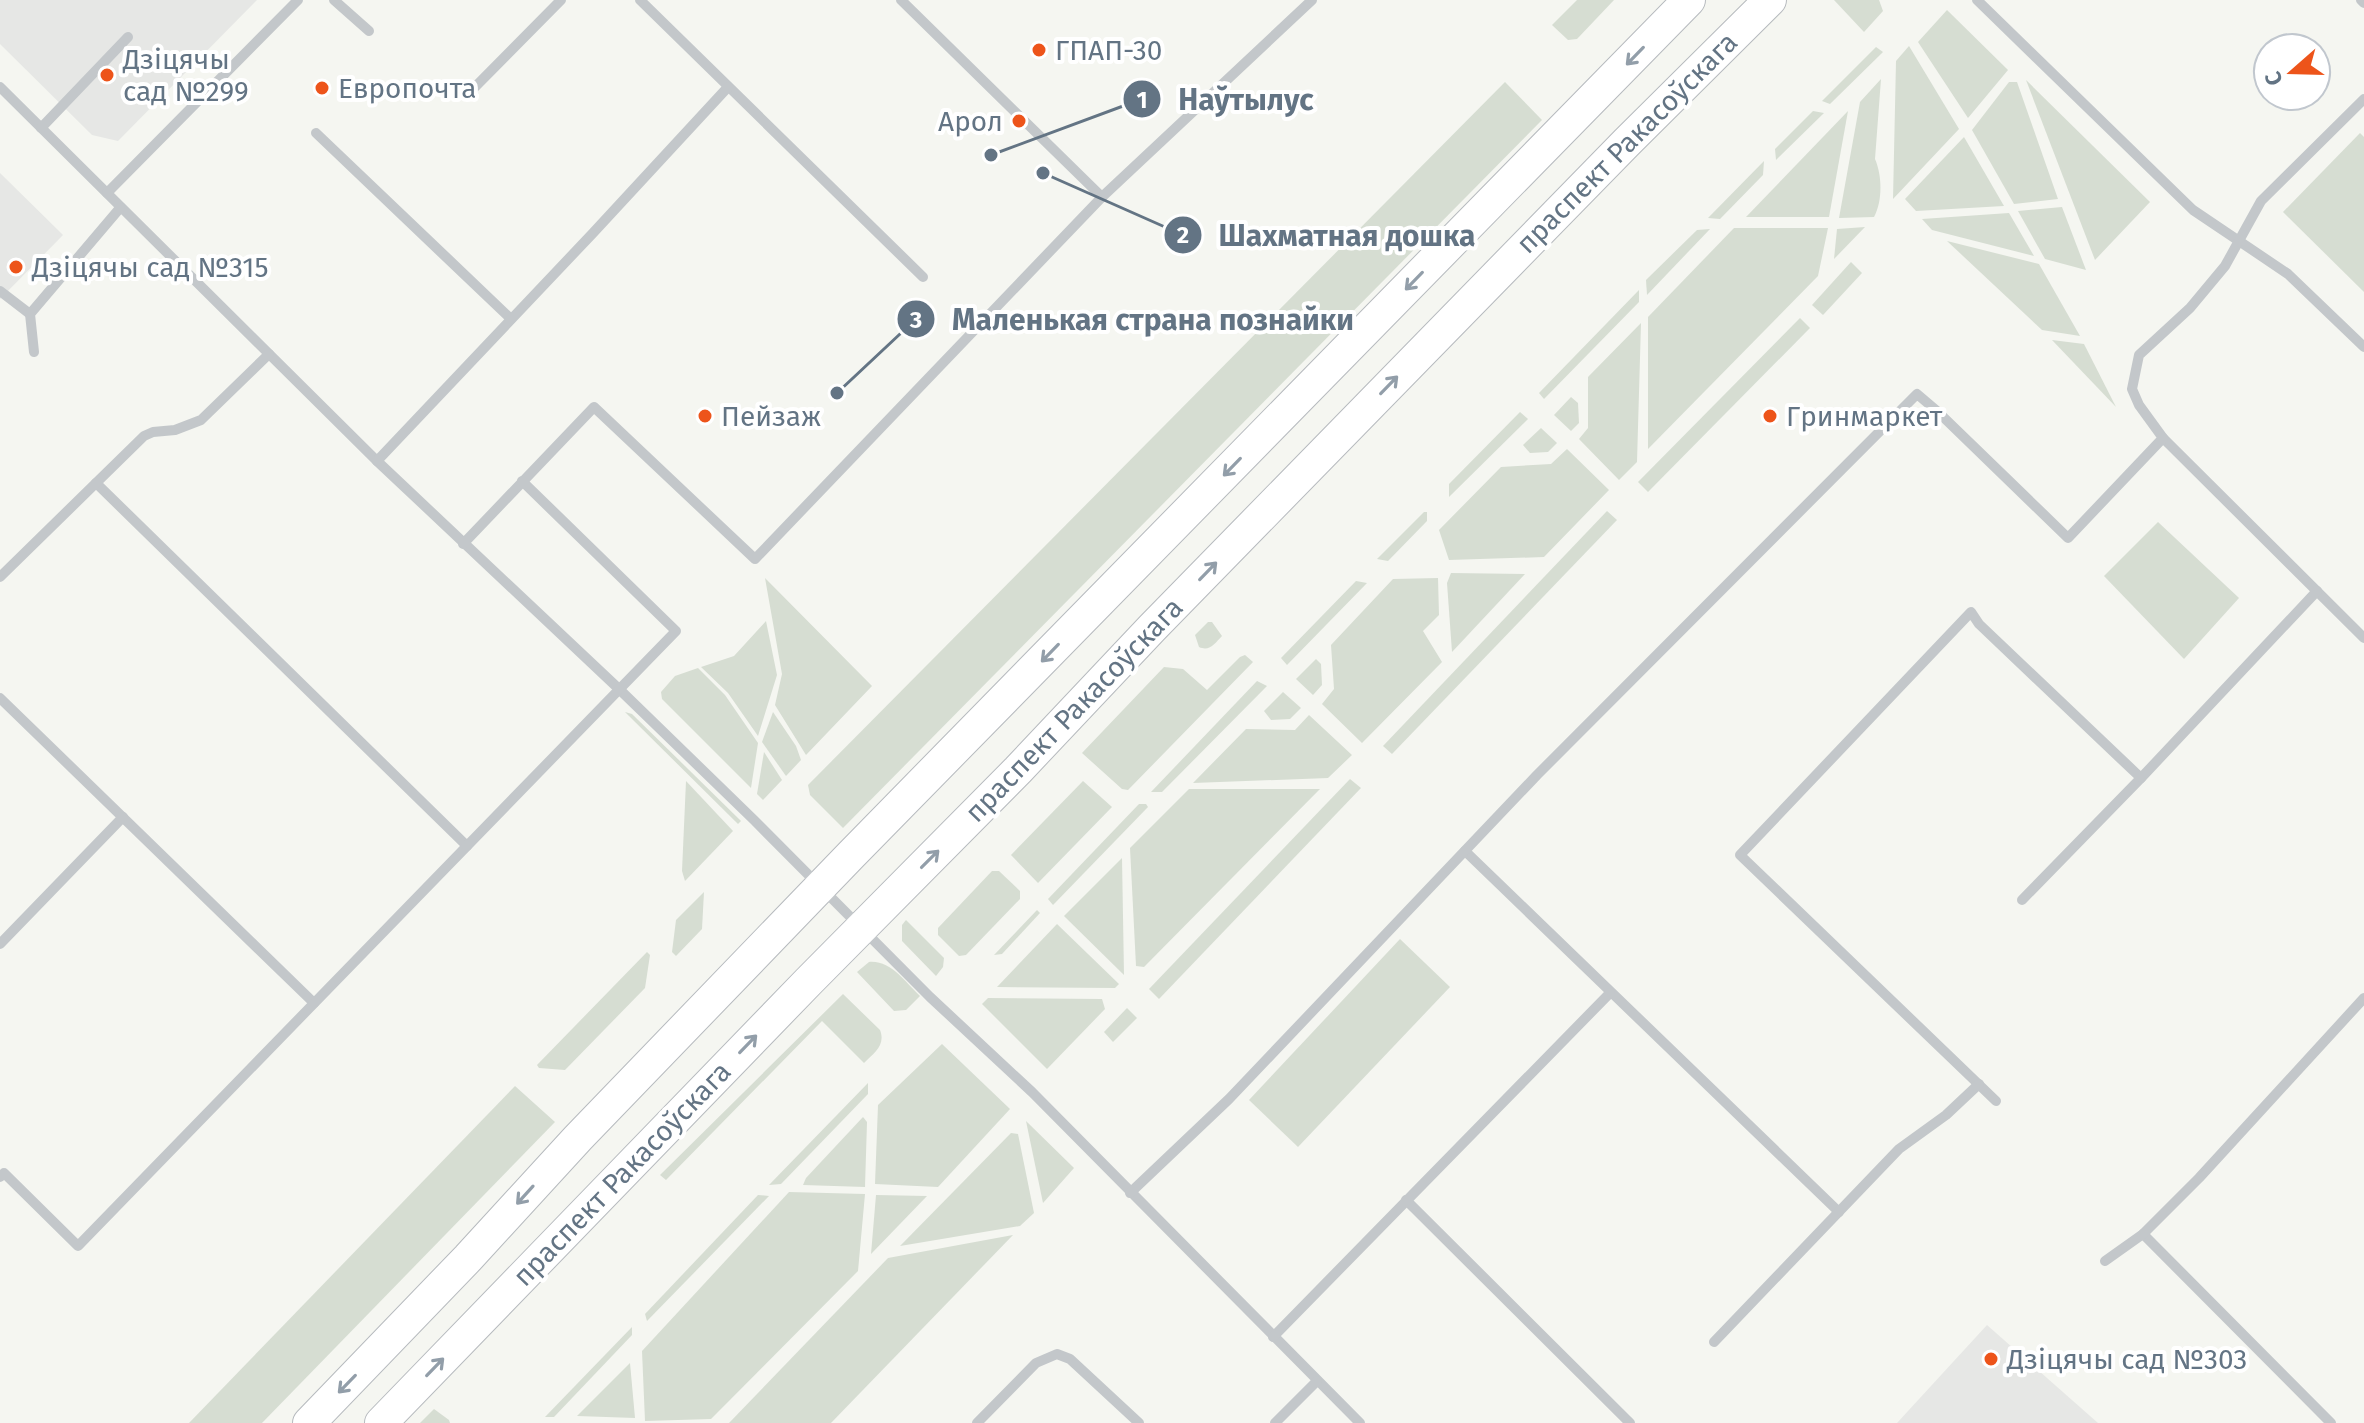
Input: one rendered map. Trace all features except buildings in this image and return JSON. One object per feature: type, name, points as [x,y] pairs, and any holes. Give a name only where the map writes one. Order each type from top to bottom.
[{"type":"main road","name":"праспект Ракасоўскага","points":[[309,1423],[821,887],[1689,0]]},
{"type":"main road","name":"праспект Ракасоўскага","points":[[381,1423],[1018,770],[1163,617],[1770,0]]},
{"type":"main road","points":[[468,1258],[505,1295]]},
{"type":"lane","points":[[107,193],[298,0]]},
{"type":"lane","points":[[334,0],[369,31]]},
{"type":"lane","points":[[474,88],[561,0]]},
{"type":"lane","points":[[640,0],[923,277]]},
{"type":"lane","points":[[901,0],[1102,197]]},
{"type":"lane","points":[[463,544],[594,407],[755,559],[1102,197],[1312,0]]},
{"type":"lane","points":[[1977,0],[2193,210],[2288,274],[2364,347]]},
{"type":"lane","points":[[41,128],[128,37]]},
{"type":"lane","points":[[0,87],[377,461],[619,689],[930,997],[1032,1092],[1360,1423]]},
{"type":"lane","points":[[377,461],[728,87]]},
{"type":"lane","points":[[2364,99],[2261,201],[2225,266],[2190,308],[2139,355],[2132,389],[2139,405],[2163,438],[2364,638]]},
{"type":"lane","points":[[316,133],[511,319]]},
{"type":"lane","points":[[34,352],[30,314],[120,208]]},
{"type":"lane","points":[[0,291],[30,314]]},
{"type":"lane","points":[[0,577],[144,436],[175,430],[201,420],[269,354]]},
{"type":"lane","points":[[1130,1193],[1229,1099],[1537,775],[1917,394],[2068,538],[2163,438]]},
{"type":"lane","points":[[0,1177],[4,1173],[78,1246],[676,631],[522,481]]},
{"type":"lane","points":[[96,483],[467,846]]},
{"type":"lane","points":[[2022,900],[2317,591]]},
{"type":"lane","points":[[1996,1101],[1740,855],[1971,612],[1979,624],[2141,778]]},
{"type":"lane","points":[[0,698],[314,1003]]},
{"type":"lane","points":[[0,944],[123,817]]},
{"type":"lane","points":[[1465,851],[1839,1212]]},
{"type":"lane","points":[[1273,1337],[1610,993]]},
{"type":"lane","points":[[2105,1261],[2143,1234],[2199,1178],[2364,998]]},
{"type":"lane","points":[[1714,1342],[1899,1149],[1946,1115],[1979,1084]]},
{"type":"lane","points":[[1406,1200],[1630,1423]]},
{"type":"lane","points":[[2143,1234],[2331,1423]]},
{"type":"lane","points":[[977,1423],[1036,1363],[1057,1354],[1070,1359],[1139,1423]]},
{"type":"lane","points":[[1275,1423],[1317,1381]]},
{"type":"shaded area","name":"Дзіцячы сад №299","points":[[0,0],[257,0],[118,141],[92,135],[0,44]]},
{"type":"shaded area","points":[[1577,0],[1614,0],[1577,39],[1568,40],[1552,25]]},
{"type":"shaded area","points":[[1834,0],[1879,0],[1883,11],[1864,32]]},
{"type":"shaded area","points":[[1947,10],[2008,70],[1968,118],[1918,42]]},
{"type":"shaded area","points":[[1909,46],[1959,129],[1893,199],[1896,61]]},
{"type":"shaded area","points":[[1876,47],[1883,52],[1830,104],[1822,101]]},
{"type":"shaded area","points":[[1881,79],[1875,159],[1880,188],[1877,211],[1874,217],[1839,218],[1860,102]]},
{"type":"shaded area","points":[[2026,80],[2150,202],[2095,260]]},
{"type":"shaded area","points":[[1505,82],[1542,120],[843,828],[810,795],[808,785]]},
{"type":"shaded area","points":[[2009,82],[2017,82],[2058,199],[2014,204],[1972,130]]},
{"type":"shaded area","points":[[1813,111],[1824,113],[1776,160],[1775,149]]},
{"type":"shaded area","points":[[1848,111],[1829,217],[1746,217]]},
{"type":"shaded area","points":[[2360,133],[2364,137],[2364,292],[2283,212]]},
{"type":"shaded area","points":[[1964,137],[2004,206],[1916,211],[1905,199]]},
{"type":"shaded area","points":[[1764,161],[1763,175],[1720,219],[1708,218]]},
{"type":"shaded area","name":"Дзіцячы сад №315","points":[[0,173],[63,235],[0,299]]},
{"type":"shaded area","points":[[2062,207],[2086,270],[2045,259],[2018,211]]},
{"type":"shaded area","points":[[2009,213],[2034,256],[1932,230],[1922,219]]},
{"type":"shaded area","points":[[1865,227],[1834,259],[1837,229]]},
{"type":"shaded area","points":[[1734,228],[1828,228],[1818,276],[1648,449],[1648,317]]},
{"type":"shaded area","points":[[1710,229],[1647,295],[1646,280],[1697,230]]},
{"type":"shaded area","points":[[1947,241],[2039,264],[2080,336],[2042,330]]},
{"type":"shaded area","points":[[1851,262],[1862,273],[1823,315],[1812,305]]},
{"type":"shaded area","points":[[1639,290],[1639,302],[1544,399],[1539,393]]},
{"type":"shaded area","points":[[1800,318],[1810,328],[1648,492],[1638,482]]},
{"type":"shaded area","points":[[1641,323],[1637,462],[1619,480],[1579,439],[1588,428],[1588,377]]},
{"type":"shaded area","points":[[2052,340],[2084,344],[2116,407]]},
{"type":"shaded area","points":[[1571,397],[1578,403],[1579,423],[1571,431],[1554,415]]},
{"type":"shaded area","points":[[1520,412],[1528,419],[1449,497],[1449,484]]},
{"type":"shaded area","points":[[1541,428],[1557,443],[1548,452],[1530,453],[1523,445]]},
{"type":"shaded area","points":[[1567,449],[1609,490],[1544,557],[1449,560],[1439,530],[1501,467],[1551,464]]},
{"type":"shaded area","points":[[1607,511],[1617,520],[1392,754],[1383,746]]},
{"type":"shaded area","points":[[1427,512],[1427,521],[1388,561],[1377,559]]},
{"type":"shaded area","points":[[2158,522],[2239,598],[2184,659],[2104,576]]},
{"type":"shaded area","points":[[1451,573],[1525,574],[1452,652],[1447,583]]},
{"type":"shaded area","points":[[765,578],[872,686],[806,755],[775,705],[782,674]]},
{"type":"shaded area","points":[[1438,578],[1439,615],[1423,631],[1442,662],[1362,743],[1322,704],[1334,689],[1331,645],[1393,579]]},
{"type":"shaded area","points":[[1356,581],[1367,583],[1287,665],[1281,658]]},
{"type":"shaded area","points":[[766,621],[777,675],[758,736],[728,693],[701,667],[734,656]]},
{"type":"shaded area","points":[[1208,622],[1212,622],[1222,636],[1212,646],[1199,647],[1195,635]]},
{"type":"shaded area","points":[[1245,655],[1253,662],[1128,790],[1122,789],[1082,753],[1164,667],[1183,669],[1207,690]]},
{"type":"shaded area","points":[[1316,659],[1321,664],[1322,685],[1313,695],[1296,679]]},
{"type":"shaded area","points":[[698,668],[725,695],[758,743],[751,788],[662,699],[661,692],[675,676]]},
{"type":"shaded area","points":[[1257,681],[1267,686],[1162,792],[1151,792]]},
{"type":"shaded area","points":[[1283,692],[1301,708],[1290,719],[1271,720],[1264,711]]},
{"type":"shaded area","points":[[625,712],[632,714],[741,821],[738,824]]},
{"type":"shaded area","points":[[773,712],[796,746],[801,760],[786,776],[762,742]]},
{"type":"shaded area","points":[[1309,715],[1352,755],[1328,778],[1193,783],[1246,729],[1295,730]]},
{"type":"shaded area","points":[[764,752],[782,780],[763,800],[757,794]]},
{"type":"shaded area","points":[[1350,779],[1361,788],[1159,999],[1149,989]]},
{"type":"shaded area","points":[[686,781],[733,831],[685,881],[682,871]]},
{"type":"shaded area","points":[[1083,781],[1112,807],[1038,883],[1011,855]]},
{"type":"shaded area","points":[[1189,789],[1320,789],[1144,967],[1136,966],[1130,848]]},
{"type":"shaded area","points":[[1139,804],[1148,807],[1053,905],[1048,899]]},
{"type":"shaded area","points":[[1122,858],[1124,975],[1064,916]]},
{"type":"shaded area","points":[[992,871],[999,871],[1020,891],[1020,899],[966,955],[959,956],[938,935],[938,928]]},
{"type":"shaded area","points":[[704,892],[702,929],[676,956],[672,952],[676,920]]},
{"type":"shaded area","points":[[1037,910],[1040,913],[1002,954],[994,955]]},
{"type":"shaded area","points":[[906,920],[944,958],[943,967],[936,976],[902,941],[902,925]]},
{"type":"shaded area","points":[[1057,924],[1119,984],[1115,988],[997,987]]},
{"type":"shaded area","points":[[1400,939],[1450,987],[1298,1147],[1249,1100]]},
{"type":"shaded area","points":[[647,952],[650,955],[645,988],[565,1070],[539,1068],[537,1065]]},
{"type":"shaded area","points":[[869,962],[891,968],[920,996],[906,1010],[894,1011],[857,972]]},
{"type":"shaded area","points":[[843,994],[880,1030],[880,1044],[872,1056],[864,1063],[822,1021],[666,1180],[660,1175]]},
{"type":"shaded area","points":[[988,998],[1102,999],[1105,1009],[1047,1069],[982,1004]]},
{"type":"shaded area","points":[[1127,1008],[1137,1018],[1113,1042],[1104,1032]]},
{"type":"shaded area","points":[[942,1044],[1010,1109],[938,1187],[875,1184],[878,1105]]},
{"type":"shaded area","points":[[868,1083],[868,1094],[781,1184],[769,1185]]},
{"type":"shaded area","points":[[515,1086],[555,1122],[262,1423],[189,1423]]},
{"type":"shaded area","points":[[863,1117],[867,1122],[865,1187],[803,1185],[806,1178]]},
{"type":"shaded area","points":[[1026,1121],[1074,1168],[1043,1203]]},
{"type":"shaded area","points":[[1011,1133],[1018,1134],[1034,1213],[1020,1226],[900,1246]]},
{"type":"shaded area","points":[[789,1192],[865,1194],[858,1271],[711,1419],[645,1421],[642,1351]]},
{"type":"shaded area","points":[[758,1195],[769,1196],[647,1321],[645,1314]]},
{"type":"shaded area","points":[[876,1195],[927,1196],[871,1254]]},
{"type":"shaded area","points":[[1013,1235],[831,1423],[729,1423],[888,1258]]},
{"type":"shaded area","name":"Дзіцячы сад №303","points":[[1987,1325],[2098,1423],[1897,1423]]},
{"type":"shaded area","points":[[632,1327],[632,1335],[554,1417],[545,1417]]},
{"type":"shaded area","points":[[630,1363],[635,1418],[577,1416]]},
{"type":"shaded area","points":[[434,1409],[449,1420],[450,1423],[420,1423]]},
{"type":"place","name":"ГПАП-30","points":[[1039,50]]},
{"type":"place","name":"Дзіцячы сад №299","points":[[107,75]]},
{"type":"place","name":"Европочта","points":[[322,88]]},
{"type":"place","name":"Арол","points":[[1019,121]]},
{"type":"place","name":"Наўтылус","points":[[991,155]]},
{"type":"place","name":"Шахматная дошка","points":[[1043,173]]},
{"type":"place","name":"Дзіцячы сад №315","points":[[16,267]]},
{"type":"place","name":"Маленькая страна познайки","points":[[837,393]]},
{"type":"place","name":"Пейзаж","points":[[705,416]]},
{"type":"place","name":"Гринмаркет","points":[[1770,416]]},
{"type":"place","name":"Дзіцячы сад №303","points":[[1991,1359]]}]
